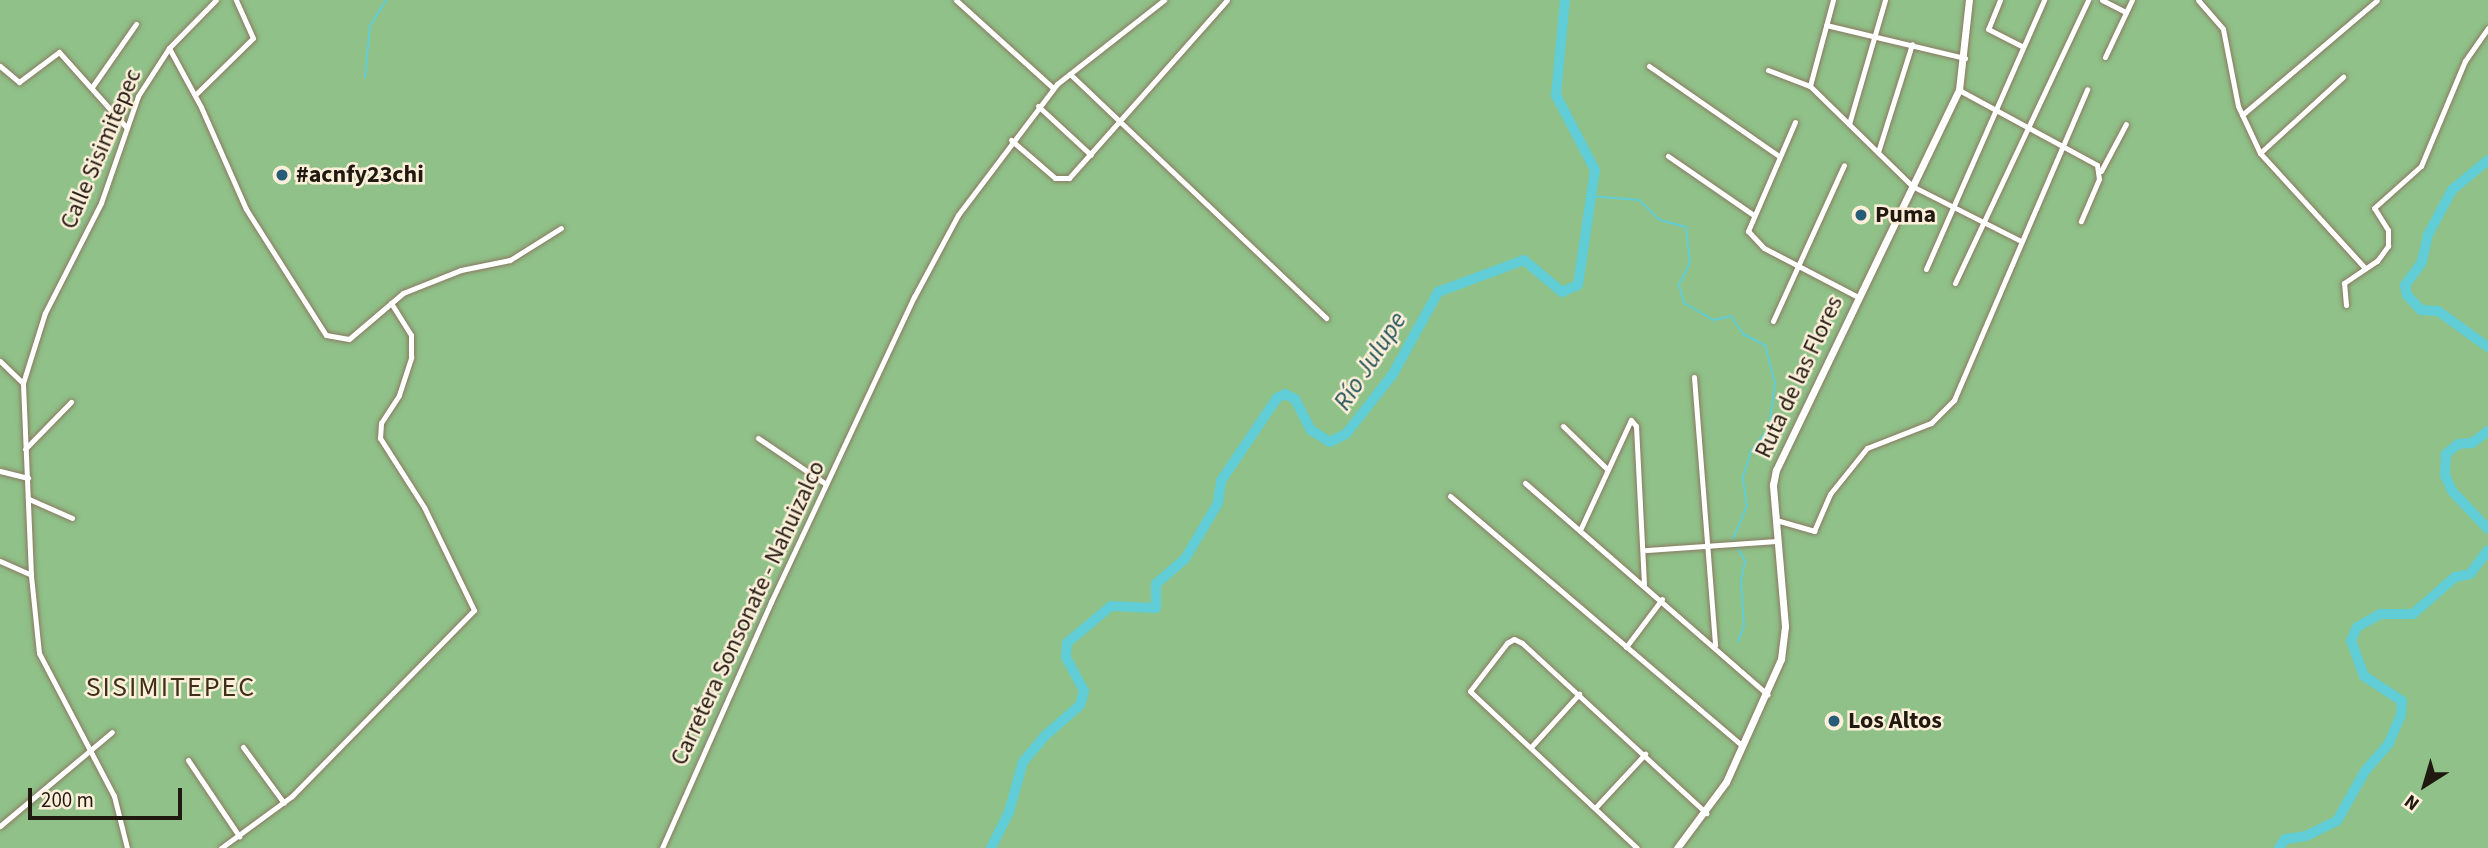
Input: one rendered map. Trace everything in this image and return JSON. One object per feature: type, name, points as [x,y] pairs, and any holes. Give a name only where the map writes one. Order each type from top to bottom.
[{"type":"main road","name":"Ruta de las Flores","points":[[1676,848],[1706,813],[1768,695],[1784,644],[1776,520],[1776,470],[1959,90],[1965,58],[1969,0]]},
{"type":"street","name":"Calle Sisimitepec","points":[[127,848],[114,796],[39,653],[30,575],[23,383],[35,337],[101,203],[138,96],[169,48],[216,0]]},
{"type":"street","points":[[195,95],[253,38],[236,0]]},
{"type":"street","points":[[956,0],[1054,88]]},
{"type":"street","name":"Carretera Sonsonate - Nahuizalco","points":[[662,848],[826,484],[928,269],[977,185],[1054,88],[1164,0]]},
{"type":"street","points":[[1011,140],[1062,182],[1091,155],[1227,0]]},
{"type":"street","points":[[1810,86],[1833,0]]},
{"type":"street","points":[[1849,124],[1885,0]]},
{"type":"street","points":[[2000,0],[1988,29],[2021,46]]},
{"type":"street","points":[[1926,269],[1993,108],[2044,0]]},
{"type":"street","points":[[1955,283],[2026,125],[2088,0]]},
{"type":"street","points":[[2102,0],[2126,12]]},
{"type":"street","points":[[2105,57],[2132,0]]},
{"type":"street","points":[[2198,0],[2223,30],[2242,116],[2260,153],[2365,268]]},
{"type":"street","points":[[2362,0],[2368,8]]},
{"type":"street","points":[[2242,116],[2377,0]]},
{"type":"street","points":[[92,87],[136,24]]},
{"type":"street","points":[[1826,25],[1965,58]]},
{"type":"street","points":[[2346,305],[2342,287],[2384,254],[2390,239],[2374,208],[2421,166],[2466,61],[2488,29]]},
{"type":"street","points":[[1878,152],[1912,44]]},
{"type":"street","points":[[169,48],[195,95],[246,209],[317,326],[337,340],[349,339],[391,303],[423,283],[510,260],[561,228]]},
{"type":"street","points":[[0,66],[19,82],[60,52],[127,128]]},
{"type":"street","points":[[1649,66],[1779,156]]},
{"type":"street","points":[[1768,70],[1810,86],[1912,186],[2021,240]]},
{"type":"street","points":[[1070,74],[1326,318]]},
{"type":"street","points":[[2260,153],[2343,77]]},
{"type":"street","points":[[1776,520],[1814,531],[1830,494],[1867,447],[1913,432],[1943,415],[1962,383],[2061,143],[2087,89]]},
{"type":"street","points":[[1959,90],[2061,143],[2101,171]]},
{"type":"street","points":[[1038,106],[1091,155]]},
{"type":"street","points":[[1795,122],[1752,214],[1751,237],[1858,297]]},
{"type":"street","points":[[2081,221],[2101,171],[2126,124]]},
{"type":"street","points":[[1668,156],[1752,214]]},
{"type":"street","points":[[1773,321],[1844,165]]},
{"type":"street","points":[[221,848],[284,803],[474,610],[424,507],[380,438],[381,423],[399,395],[411,357],[411,335],[391,303]]},
{"type":"street","points":[[0,361],[23,383]]},
{"type":"street","points":[[1694,377],[1715,645]]},
{"type":"street","points":[[26,449],[71,402]]},
{"type":"street","points":[[1581,528],[1606,468],[1631,420],[1636,426],[1646,550],[1644,584]]},
{"type":"street","points":[[1563,426],[1606,468]]},
{"type":"street","points":[[758,438],[826,484]]},
{"type":"street","points":[[0,471],[28,478]]},
{"type":"street","points":[[1525,483],[1581,528],[1768,695]]},
{"type":"street","points":[[1450,496],[1743,746]]},
{"type":"street","points":[[29,499],[72,518]]},
{"type":"street","points":[[1646,550],[1778,541]]},
{"type":"street","points":[[0,561],[30,575]]},
{"type":"street","points":[[1626,648],[1662,599]]},
{"type":"street","points":[[1637,848],[1470,691],[1507,643],[1514,639],[1522,643],[1706,813]]},
{"type":"street","points":[[1531,747],[1579,694]]},
{"type":"street","points":[[0,826],[112,732]]},
{"type":"street","points":[[243,747],[284,803]]},
{"type":"street","points":[[1595,808],[1645,754]]},
{"type":"street","points":[[188,760],[239,836]]},
{"type":"green space","points":[[0,0],[2488,0],[2488,848],[0,848]]},
{"type":"waterway","points":[[365,77],[370,26],[386,0]]},
{"type":"waterway","name":"Río Julupe","points":[[991,848],[1009,812],[1023,762],[1046,735],[1080,705],[1084,691],[1066,657],[1067,643],[1111,606],[1156,608],[1156,584],[1185,559],[1218,503],[1221,481],[1277,398],[1285,394],[1295,399],[1311,430],[1330,442],[1346,434],[1393,374],[1438,292],[1524,260],[1562,292],[1578,285],[1595,170],[1556,95],[1565,0]]},
{"type":"waterway","points":[[2488,160],[2452,190],[2428,235],[2422,262],[2405,285],[2407,295],[2421,310],[2438,311],[2488,347]]},
{"type":"waterway","points":[[1589,196],[1639,200],[1660,220],[1686,227],[1690,263],[1679,285],[1684,303],[1714,320],[1731,316],[1743,334],[1765,345],[1775,384],[1769,428],[1751,451],[1743,478],[1747,506],[1733,539]]},
{"type":"waterway","points":[[2488,431],[2472,443],[2458,444],[2446,454],[2445,475],[2452,491],[2488,529]]},
{"type":"waterway","points":[[1737,546],[1745,561],[1741,582],[1744,626],[1738,642]]},
{"type":"waterway","points":[[2279,848],[2285,839],[2306,836],[2337,821],[2365,771],[2389,743],[2401,715],[2402,701],[2364,676],[2351,641],[2357,627],[2380,614],[2413,614],[2455,577],[2470,574],[2488,550]]},
{"type":"place","name":"#acnfy23chi","points":[[282,175]]},
{"type":"place","name":"Puma","points":[[1861,215]]},
{"type":"place","name":"Los Altos","points":[[1834,721]]},
{"type":"district","name":"SISIMITEPEC","points":[[171,687]]}]
